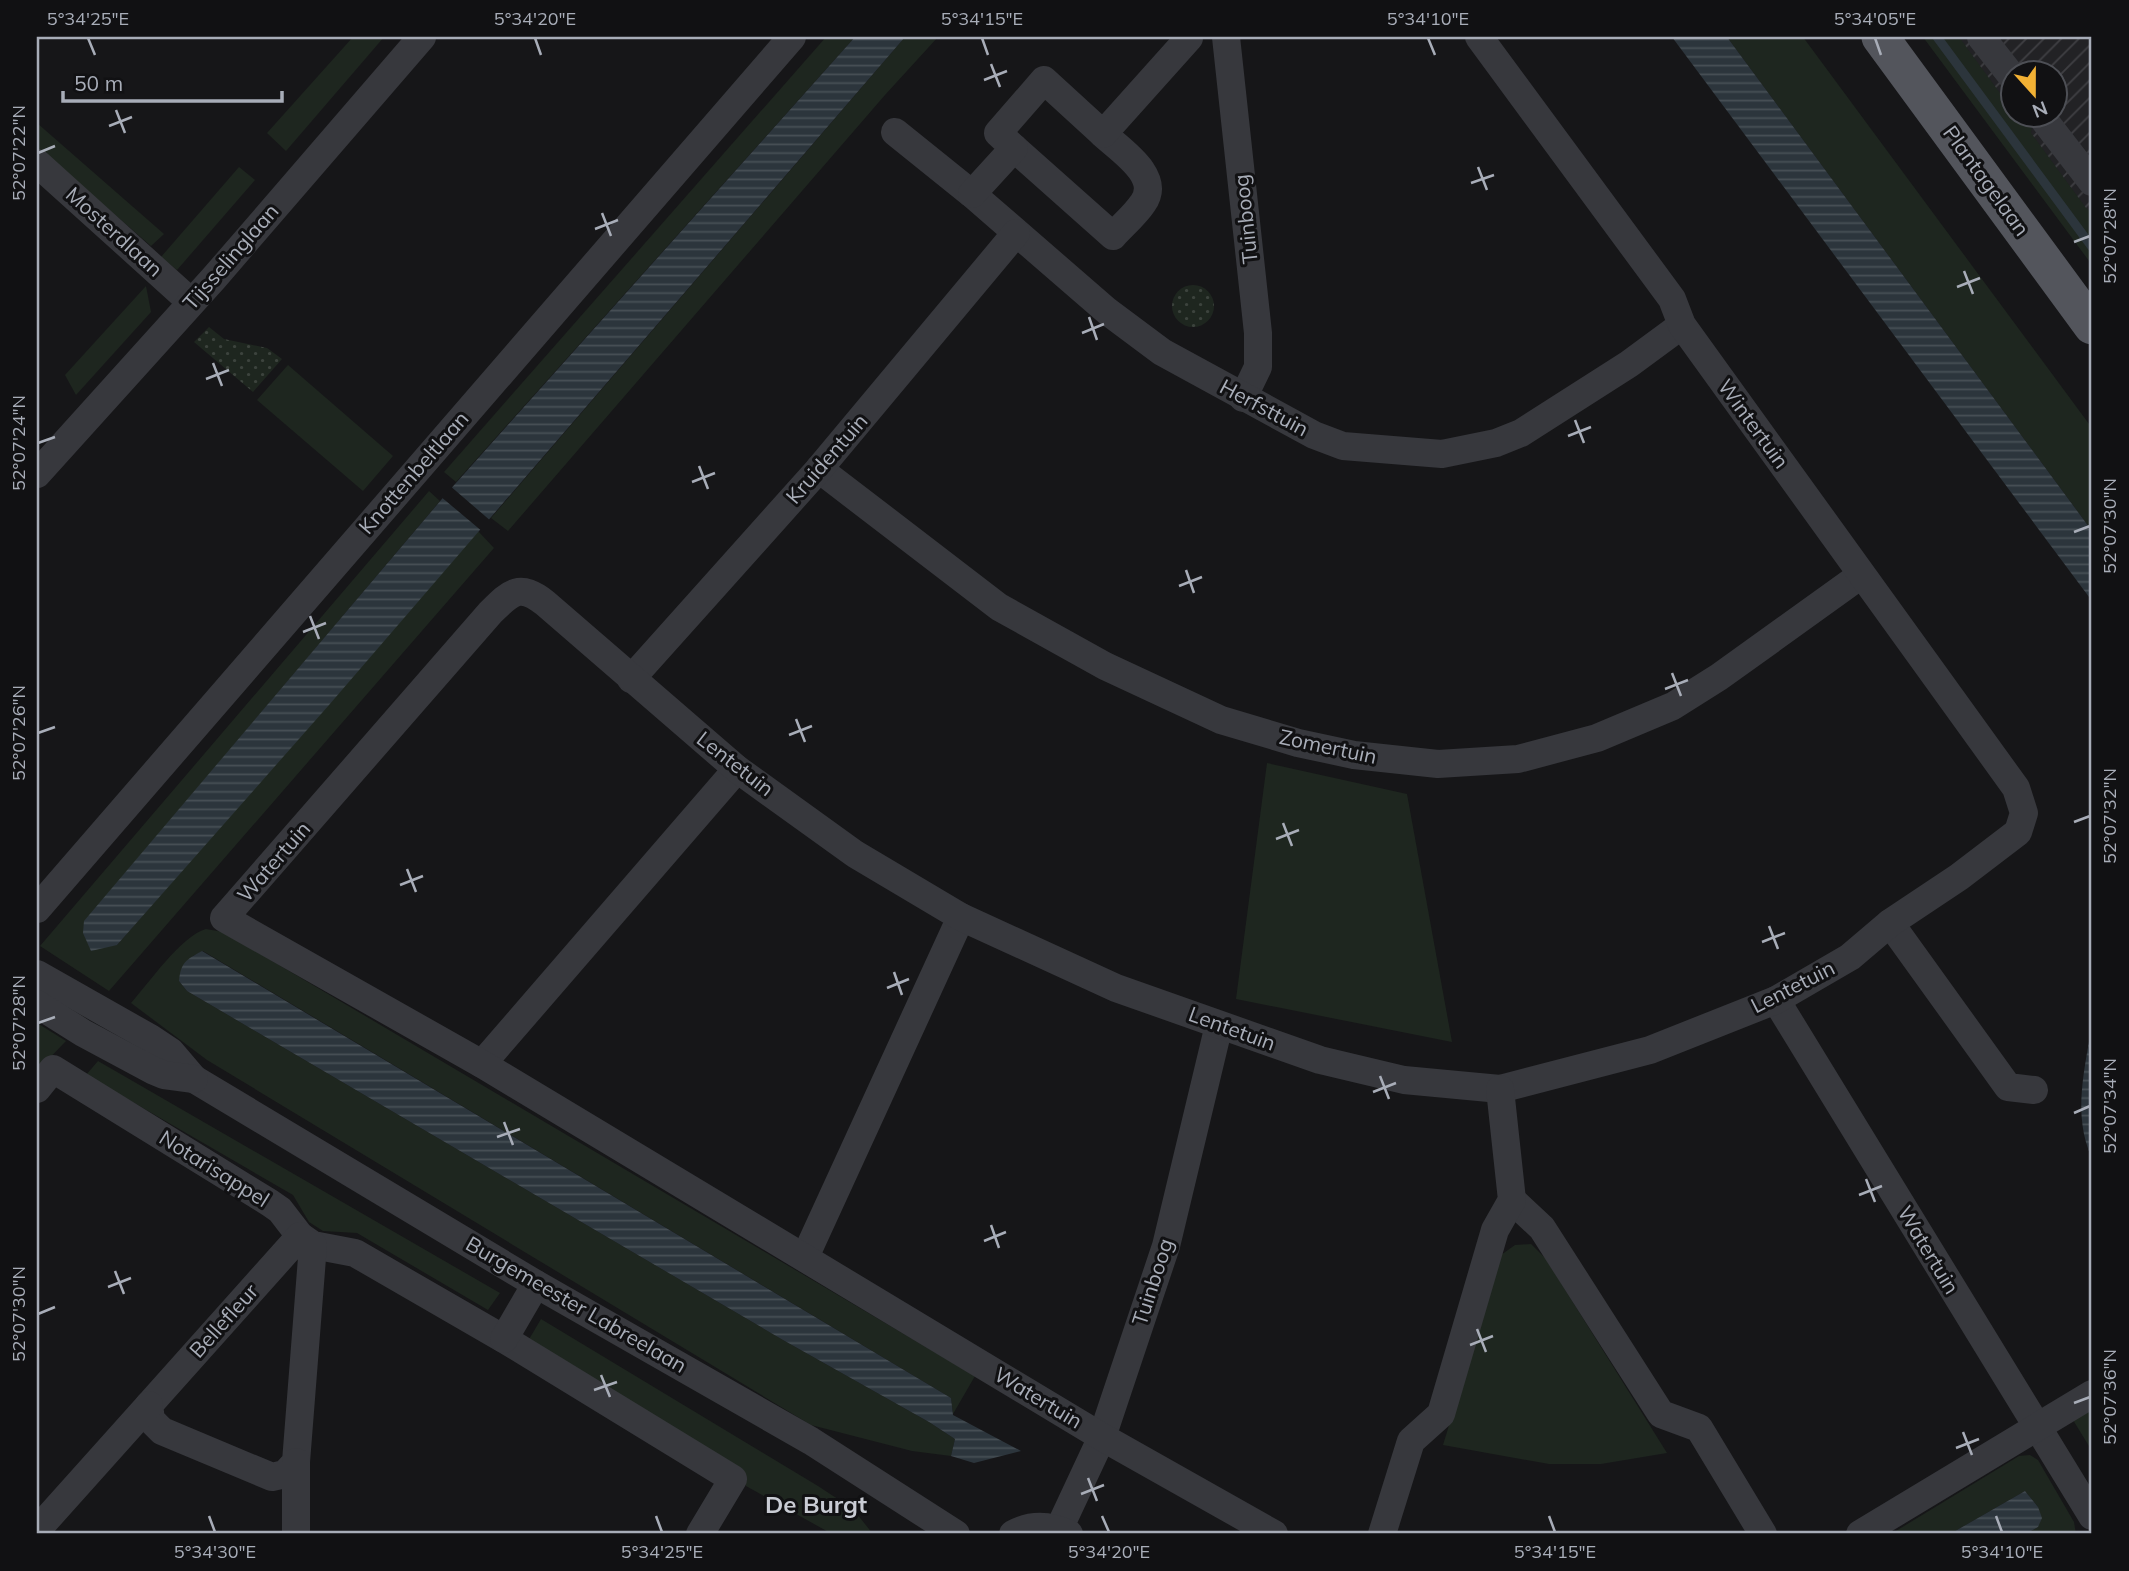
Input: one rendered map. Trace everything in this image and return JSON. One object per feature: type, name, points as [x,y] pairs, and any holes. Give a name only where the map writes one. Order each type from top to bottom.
[{"type":"main road","name":"Plantagelaan","points":[[1880,37],[2092,326]]},
{"type":"street","name":"Tijsselinglaan","points":[[37,474],[422,37]]},
{"type":"street","name":"Knottenbeltlaan","points":[[37,909],[792,37]]},
{"type":"street","name":"Tuinboog","points":[[1226,37],[1258,332],[1258,367],[1243,398]]},
{"type":"street","name":"Wintertuin","points":[[1479,37],[1672,299],[1682,325],[2016,788],[2024,813]]},
{"type":"street","points":[[1981,37],[2000,61]]},
{"type":"street","points":[[1103,134],[1189,38]]},
{"type":"street","points":[[1044,80],[1143,171],[1147,181],[1146,198],[1112,236],[1014,148],[998,133],[1044,80]]},
{"type":"street","points":[[2052,130],[2092,183]]},
{"type":"street","name":"Herfsttuin","points":[[895,132],[1107,310],[1162,352],[1314,435],[1343,446],[1443,454],[1496,443],[1521,433],[1629,364],[1682,325]]},
{"type":"street","points":[[972,194],[1014,148]]},
{"type":"street","name":"Mosterdlaan","points":[[37,163],[191,302]]},
{"type":"street","name":"Kruidentuin","points":[[631,679],[819,470],[1016,233]]},
{"type":"street","name":"Zomertuin","points":[[819,470],[999,607],[1105,666],[1221,720],[1298,743],[1354,755],[1438,764],[1518,759],[1597,738],[1673,706],[1719,677],[1861,575]]},
{"type":"street","name":"Lentetuin","points":[[490,613],[512,594],[532,593],[737,769],[855,854],[961,917],[1116,988],[1320,1060],[1404,1080],[1500,1089],[1650,1050],[1776,1000],[1850,957],[1890,923],[1959,877],[2018,832],[2024,813]]},
{"type":"street","name":"Watertuin","points":[[490,613],[224,918],[482,1065],[1102,1437],[1274,1534]]},
{"type":"street","points":[[482,1065],[737,769]]},
{"type":"street","points":[[805,1257],[961,917]]},
{"type":"street","points":[[1890,923],[2008,1087],[2034,1090]]},
{"type":"street","name":"Burgemeester Labreelaan","points":[[37,974],[171,1052],[194,1079],[536,1284],[811,1441],[956,1534]]},
{"type":"street","name":"Watertuin","points":[[1776,1000],[2092,1517]]},
{"type":"street","name":"Burgemeester Labreelaan","points":[[37,1004],[83,1033],[152,1070],[164,1075],[194,1079]]},
{"type":"street","name":"Tuinboog","points":[[1064,1532],[1102,1437],[1167,1246],[1219,1025]]},
{"type":"street","name":"Notarisappel","points":[[37,1088],[53,1069],[270,1203],[280,1210],[307,1241]]},
{"type":"street","points":[[1382,1534],[1411,1441],[1441,1414],[1495,1230],[1512,1200],[1500,1089]]},
{"type":"street","points":[[1512,1200],[1542,1228],[1661,1414],[1699,1428],[1763,1534]]},
{"type":"street","points":[[296,1534],[296,1462],[307,1241],[355,1253],[504,1339],[733,1479],[700,1534]]},
{"type":"street","name":"Bellefleur","points":[[37,1530],[149,1405],[307,1241]]},
{"type":"street","points":[[504,1339],[536,1284]]},
{"type":"street","points":[[1860,1534],[2092,1394]]},
{"type":"street","points":[[149,1405],[151,1420],[162,1431],[272,1477],[285,1474],[296,1462]]},
{"type":"street","points":[[1013,1534],[1040,1526],[1064,1532]]},
{"type":"shaded area","points":[[353,37],[384,37],[286,151],[267,133]]},
{"type":"shaded area","points":[[826,37],[855,37],[456,482],[444,472]]},
{"type":"shaded area","points":[[855,37],[905,37],[329,705],[117,945],[91,951],[83,933],[84,921],[447,493]]},
{"type":"shaded area","points":[[905,37],[938,37],[508,531],[491,518]]},
{"type":"shaded area","points":[[1672,37],[1727,37],[2092,531],[2092,601]]},
{"type":"shaded area","points":[[1727,37],[1803,37],[2092,428],[2092,531]]},
{"type":"shaded area","points":[[1923,37],[1959,37],[2000,93],[2000,130],[2031,130],[2086,208],[2092,212],[2092,265]]},
{"type":"shaded area","points":[[1945,37],[2092,37],[2092,236],[2014,130],[2070,130],[2070,60],[2000,60],[2000,111]]},
{"type":"shaded area","points":[[37,123],[164,234],[151,246],[37,147]]},
{"type":"shaded area","points":[[239,167],[255,180],[177,270],[161,257]]},
{"type":"shaded area","points":[[1193,285],[1208,291],[1214,306],[1208,321],[1193,327],[1178,321],[1172,306],[1178,291]]},
{"type":"shaded area","points":[[146,286],[151,312],[76,395],[65,375]]},
{"type":"shaded area","points":[[209,327],[224,339],[267,348],[282,359],[253,392],[194,342]]},
{"type":"shaded area","points":[[288,365],[393,456],[363,491],[257,400]]},
{"type":"shaded area","points":[[429,491],[440,501],[85,921],[117,945],[478,531],[494,548],[109,991],[40,946]]},
{"type":"shaded area","points":[[1267,763],[1407,794],[1452,1042],[1236,999]]},
{"type":"shaded area","points":[[206,929],[223,932],[975,1376],[953,1414],[951,1398],[203,951],[193,956],[179,981],[187,991],[783,1340],[929,1422],[955,1439],[951,1456],[912,1451],[811,1425],[207,1060],[131,1003],[176,950],[196,933]]},
{"type":"shaded area","points":[[202,951],[951,1398],[953,1415],[1021,1451],[974,1463],[951,1456],[955,1439],[929,1422],[783,1340],[187,991],[179,981],[181,970],[188,959]]},
{"type":"shaded area","points":[[37,1023],[66,1041],[37,1071]]},
{"type":"shaded area","points":[[2092,1024],[2092,1158],[2086,1142],[2081,1108]]},
{"type":"shaded area","points":[[98,1061],[500,1293],[488,1310],[357,1233],[323,1231],[309,1222],[293,1195],[86,1075]]},
{"type":"shaded area","points":[[1531,1244],[1546,1259],[1667,1453],[1601,1464],[1549,1464],[1443,1445],[1501,1255],[1515,1245]]},
{"type":"shaded area","points":[[541,1319],[818,1486],[853,1509],[873,1534],[832,1534],[746,1486],[741,1470],[528,1341]]},
{"type":"shaded area","points":[[2092,1407],[2092,1451],[2073,1420]]},
{"type":"shaded area","points":[[2030,1455],[2038,1460],[2074,1522],[2076,1534],[2026,1534],[2038,1527],[2038,1507],[2025,1491],[1950,1534],[1891,1534],[2019,1456]]},
{"type":"shaded area","points":[[2025,1491],[2038,1507],[2042,1518],[2038,1527],[2026,1534],[1950,1534]]},
{"type":"pier","points":[[449,485],[492,522],[483,532],[440,496]]},
{"type":"waterway","points":[[1937,37],[2092,247]]},
{"type":"district","name":"De Burgt","points":[[816,1505]]}]
